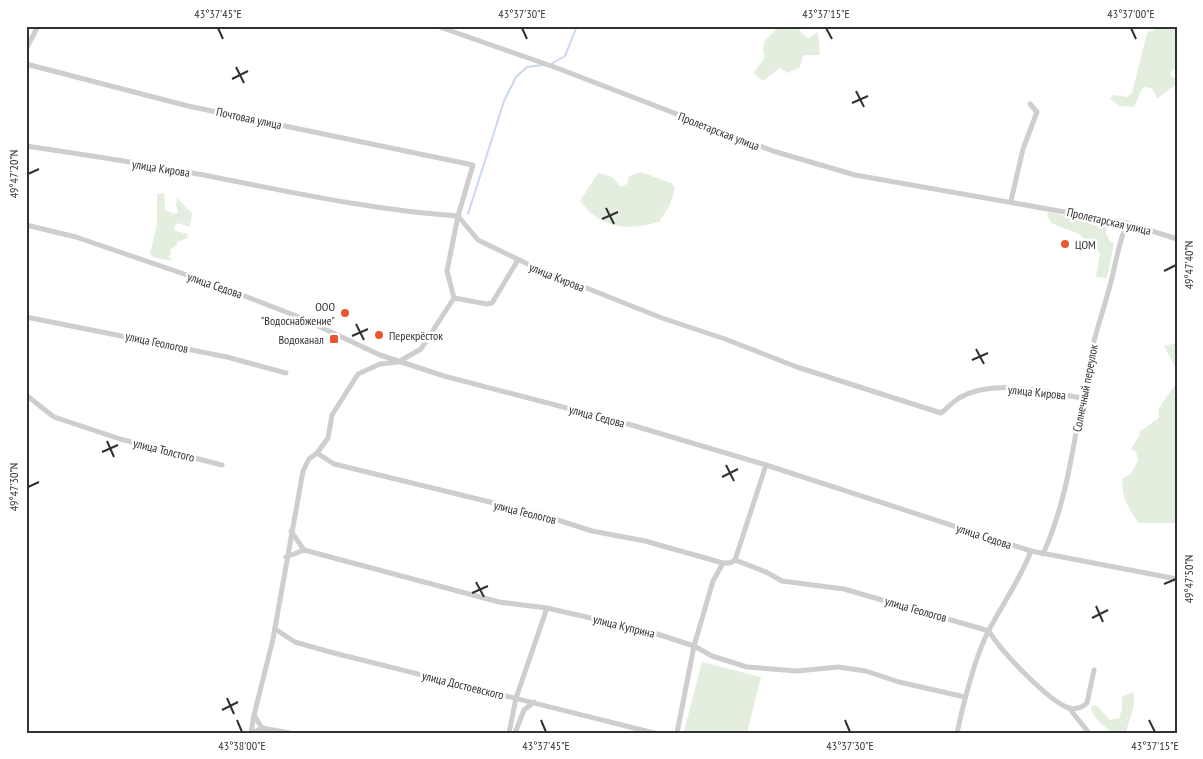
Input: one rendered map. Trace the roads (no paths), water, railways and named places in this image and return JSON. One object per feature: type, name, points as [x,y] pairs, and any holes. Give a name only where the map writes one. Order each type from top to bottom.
[{"type":"street","points":[[26,49],[38,26]]},
{"type":"street","name":"Пролетарская улица","points":[[437,26],[550,65],[773,151],[855,175],[1011,201],[1127,224],[1177,238]]},
{"type":"street","name":"Почтовая улица","points":[[26,64],[188,106],[473,165],[458,216]]},
{"type":"street","points":[[1011,201],[1023,148],[1037,112],[1030,104]]},
{"type":"street","name":"улица Кирова","points":[[26,146],[188,172],[286,192],[423,214],[458,216],[478,240],[518,260],[662,318],[725,339],[797,367],[941,413],[958,399],[971,393],[994,389],[1017,388],[1082,398]]},
{"type":"street","points":[[251,733],[275,629],[286,557],[303,471],[309,458],[317,453],[328,438],[332,415],[358,374],[380,364],[398,362],[422,349],[454,298],[447,272],[458,216]]},
{"type":"street","name":"Солнечный переулок","points":[[1043,554],[1054,531],[1069,471],[1088,365],[1110,288],[1118,247],[1127,224]]},
{"type":"street","name":"улица Седова","points":[[26,225],[76,237],[216,285],[299,317],[398,362],[766,464],[1031,552],[1177,579]]},
{"type":"street","points":[[454,298],[487,304],[492,303],[518,260]]},
{"type":"street","name":"улица Геологов","points":[[26,317],[227,356],[286,373]]},
{"type":"street","points":[[380,355],[383,360],[380,364]]},
{"type":"street","name":"улица Толстого","points":[[26,395],[54,417],[120,439],[222,465]]},
{"type":"street","name":"улица Геологов","points":[[317,453],[334,464],[540,514],[592,531],[645,541],[723,563],[735,560],[766,572],[782,581],[844,589],[989,631]]},
{"type":"street","points":[[735,560],[766,464]]},
{"type":"street","points":[[286,557],[304,550],[291,531]]},
{"type":"street","name":"улица Куприна","points":[[304,550],[499,602],[547,608],[648,631],[694,646],[712,656],[747,666],[797,671],[838,667],[866,671],[899,682],[965,696]]},
{"type":"street","points":[[957,733],[965,696],[989,631],[1021,578],[1031,552]]},
{"type":"street","points":[[677,733],[694,646],[713,581],[723,563]]},
{"type":"street","points":[[509,733],[516,698],[547,608]]},
{"type":"street","name":"улица Достоевского","points":[[275,629],[295,642],[313,647],[429,676],[444,682],[534,702],[654,733]]},
{"type":"street","points":[[989,631],[995,643],[1022,672],[1058,702],[1069,708],[1089,733]]},
{"type":"street","points":[[1069,708],[1081,707],[1087,703],[1094,670]]},
{"type":"street","points":[[514,733],[524,710],[534,702]]},
{"type":"street","points":[[254,715],[262,728]]},
{"type":"street","points":[[251,733],[262,728],[290,733]]},
{"type":"waterway","points":[[551,64],[565,56],[577,26]]},
{"type":"waterway","points":[[468,214],[504,101],[516,77],[527,67],[542,65]]},
{"type":"place","name":"ЦОМ","points":[[1065,244]]},
{"type":"place","name":"ООО \"Водоснабжение\"","points":[[345,313]]},
{"type":"place","name":"Перекрёсток","points":[[379,335]]},
{"type":"place","name":"Водоканал","points":[[334,339]]}]
